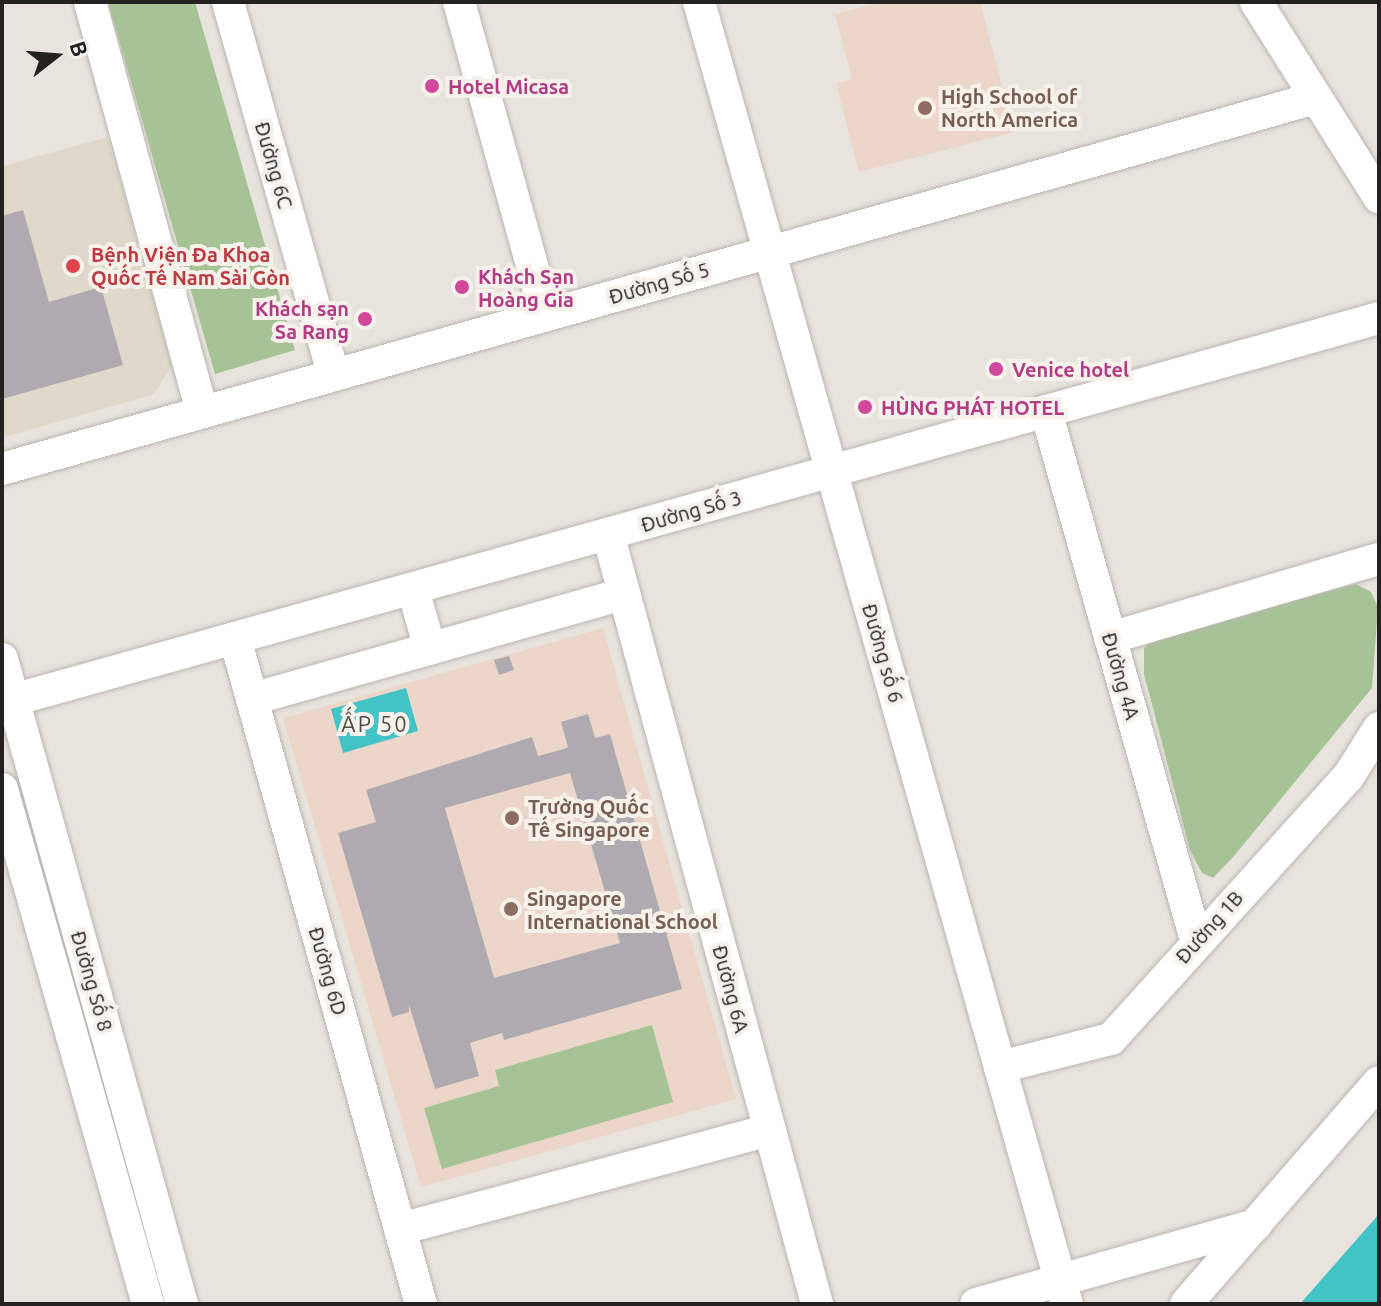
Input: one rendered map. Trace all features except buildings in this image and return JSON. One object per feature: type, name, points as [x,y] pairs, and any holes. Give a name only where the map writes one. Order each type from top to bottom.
[{"type":"street","points":[[90,2],[202,412]]},
{"type":"street","name":"Đường 6C","points":[[228,2],[333,374]]},
{"type":"street","points":[[459,2],[546,315]]},
{"type":"street","points":[[1256,2],[1379,197]]},
{"type":"street","name":"Đường số 6","points":[[704,3],[769,251],[1064,1292]]},
{"type":"street","name":"Đường Số 5","points":[[2,469],[1316,98]]},
{"type":"street","name":"Đường Số 3","points":[[8,702],[1379,318]]},
{"type":"street","name":"Đường 4A","points":[[1046,411],[1196,940]]},
{"type":"street","name":"Đường 6A","points":[[608,534],[817,1304]]},
{"type":"street","points":[[1110,638],[1379,559]]},
{"type":"street","points":[[413,589],[430,649]]},
{"type":"street","points":[[252,699],[624,594]]},
{"type":"street","name":"Đường 6D","points":[[235,638],[421,1304]]},
{"type":"street","name":"Đường Số 8","points":[[2,659],[8,702],[182,1304]]},
{"type":"street","name":"Đường 1B","points":[[1000,1067],[1111,1039],[1196,940],[1348,777],[1379,728]]},
{"type":"street","name":"Đường Số 8","points":[[2,789],[148,1304]]},
{"type":"street","points":[[1186,1304],[1379,1082]]},
{"type":"street","points":[[400,1229],[770,1130]]},
{"type":"street","points":[[976,1304],[1064,1292],[1256,1225]]},
{"type":"shaded area","name":"High School of North America","points":[[881,2],[980,2],[1014,132],[859,172],[836,84],[852,79],[835,14]]},
{"type":"shaded area","name":"Bệnh Viện Đa Khoa Quốc Tế Nam Sài Gòn","points":[[108,137],[172,366],[154,394],[2,438],[2,166]]},
{"type":"shaded area","name":"Singapore International School","points":[[603,628],[736,1099],[421,1187],[283,718]]},
{"type":"green space","points":[[108,2],[195,2],[295,350],[215,374]]},
{"type":"green space","points":[[1356,584],[1371,592],[1378,607],[1372,688],[1234,856],[1213,878],[1202,873],[1190,850],[1144,674],[1144,648],[1157,637]]},
{"type":"green space","points":[[652,1025],[673,1102],[442,1169],[424,1108],[499,1086],[495,1070]]},
{"type":"water","points":[[406,688],[418,731],[343,753],[331,709]]},
{"type":"water","points":[[1379,1214],[1379,1304],[1300,1304]]},
{"type":"place","name":"Hotel Micasa","points":[[432,86]]},
{"type":"place","name":"High School of North America","points":[[925,108]]},
{"type":"place","name":"Bệnh Viện Đa Khoa Quốc Tế Nam Sài Gòn","points":[[73,266]]},
{"type":"place","name":"Khách Sạn Hoàng Gia","points":[[462,287]]},
{"type":"place","name":"Khách sạn Sa Rang","points":[[365,319]]},
{"type":"place","name":"Venice hotel","points":[[996,369]]},
{"type":"place","name":"HÙNG PHÁT HOTEL","points":[[865,407]]},
{"type":"place","name":"Trường Quốc Tế Singapore","points":[[512,818]]},
{"type":"place","name":"Singapore International School","points":[[511,909]]},
{"type":"district","name":"ẤP 50","points":[[375,724]]}]
